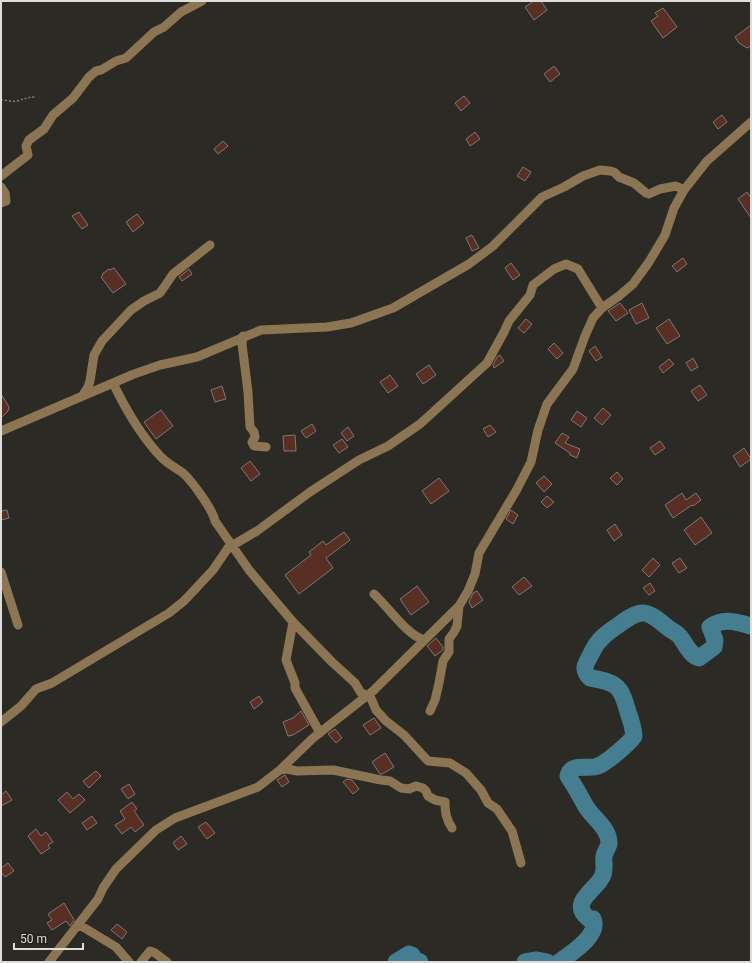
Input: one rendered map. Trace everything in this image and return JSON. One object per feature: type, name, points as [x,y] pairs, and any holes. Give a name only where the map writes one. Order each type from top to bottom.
[{"type":"street","points":[[1,176],[28,155],[26,146],[29,140],[44,128],[53,115],[74,98],[89,77],[96,71],[101,70],[116,61],[126,58],[154,32],[164,27],[181,12],[202,1]]},
{"type":"street","points":[[49,962],[98,899],[103,888],[116,869],[156,830],[175,818],[258,787],[280,770],[320,733],[367,695],[459,606],[476,574],[479,553],[516,491],[531,462],[538,430],[547,404],[573,369],[593,318],[602,308],[619,296],[632,284],[649,262],[665,235],[674,208],[684,190],[707,161],[751,122]]},
{"type":"street","points":[[1,431],[113,383],[160,365],[197,357],[243,336],[261,330],[327,327],[351,323],[393,308],[469,264],[493,246],[542,197],[583,176],[600,170],[614,172],[619,177],[634,183],[649,194],[660,189],[676,186],[684,190]]},
{"type":"street","points":[[1,187],[5,192],[6,201],[1,203]]},
{"type":"street","points":[[83,395],[90,381],[94,355],[102,341],[131,310],[160,293],[173,274],[210,245]]},
{"type":"street","points":[[1,722],[21,706],[36,689],[52,683],[169,613],[184,601],[213,570],[232,545],[257,531],[310,492],[359,460],[388,446],[420,424],[487,363],[509,321],[530,295],[533,285],[554,269],[566,264],[578,269],[602,308]]},
{"type":"street","points":[[243,336],[242,344],[248,392],[250,427],[254,432],[255,437],[252,442],[254,446],[266,447]]},
{"type":"street","points":[[113,383],[122,402],[151,446],[162,458],[190,480],[213,514],[215,521],[249,570],[293,622],[355,683],[358,691],[370,696],[376,710],[386,721],[404,735],[428,761],[450,763],[466,774],[481,790],[488,803],[496,809],[512,831],[520,863]]},
{"type":"street","points":[[1,572],[18,624]]},
{"type":"street","points":[[374,594],[409,631],[417,638],[424,640]]},
{"type":"street","points":[[430,711],[439,683],[443,661],[449,652],[449,639],[457,626],[459,606]]},
{"type":"street","points":[[293,622],[286,660],[295,683],[295,688],[320,733]]},
{"type":"street","points":[[280,770],[333,770],[390,781],[401,788],[408,789],[416,786],[423,788],[428,796],[435,800],[445,802],[445,814],[452,828]]},
{"type":"street","points":[[78,924],[116,947],[129,962]]},
{"type":"street","points":[[141,962],[150,951],[167,962]]},
{"type":"path","points":[[1,100],[16,102],[27,97],[36,97]]},
{"type":"building","points":[[534,1],[541,1],[547,10],[534,20],[525,7]]},
{"type":"building","points":[[663,8],[677,27],[663,38],[651,21],[658,16],[655,13]]},
{"type":"building","points":[[751,25],[751,46],[747,48],[739,43],[735,37]]},
{"type":"building","points":[[554,66],[560,74],[550,82],[544,74]]},
{"type":"building","points":[[464,96],[470,103],[461,111],[455,103]]},
{"type":"building","points":[[722,115],[727,122],[718,129],[713,122]]},
{"type":"building","points":[[475,132],[480,139],[470,146],[466,139]]},
{"type":"building","points":[[223,141],[228,146],[218,154],[214,149]]},
{"type":"building","points":[[523,167],[531,172],[525,181],[517,176]]},
{"type":"building","points":[[747,192],[751,198],[751,218],[738,199]]},
{"type":"building","points":[[79,212],[88,225],[82,229],[72,216]]},
{"type":"building","points":[[137,214],[144,223],[133,232],[126,222]]},
{"type":"building","points":[[472,235],[479,248],[472,251],[466,238]]},
{"type":"building","points":[[683,258],[687,264],[677,272],[672,266]]},
{"type":"building","points":[[511,263],[520,275],[513,280],[505,268]]},
{"type":"building","points":[[114,268],[126,284],[113,293],[101,277],[103,275],[102,274],[109,269]]},
{"type":"building","points":[[189,269],[192,274],[182,281],[179,277]]},
{"type":"building","points":[[620,303],[628,313],[616,321],[608,311]]},
{"type":"building","points":[[642,303],[649,318],[636,324],[629,310]]},
{"type":"building","points":[[526,319],[532,324],[524,333],[518,328]]},
{"type":"building","points":[[669,319],[680,336],[667,344],[656,328]]},
{"type":"building","points":[[554,343],[563,353],[557,359],[548,349]]},
{"type":"building","points":[[595,346],[602,357],[596,361],[589,351]]},
{"type":"building","points":[[500,355],[504,361],[494,368],[493,365],[497,357]]},
{"type":"building","points":[[693,358],[698,367],[691,371],[686,363]]},
{"type":"building","points":[[669,359],[674,364],[663,373],[659,367]]},
{"type":"building","points":[[429,365],[436,375],[423,384],[416,374]]},
{"type":"building","points":[[390,375],[398,386],[388,393],[380,382]]},
{"type":"building","points":[[700,385],[707,395],[698,401],[691,391]]},
{"type":"building","points":[[222,386],[226,399],[215,402],[211,390]]},
{"type":"building","points":[[1,394],[9,408],[1,418]]},
{"type":"building","points":[[603,408],[611,415],[602,425],[594,418]]},
{"type":"building","points":[[161,410],[173,426],[156,439],[144,422]]},
{"type":"building","points":[[577,411],[587,418],[581,427],[571,420]]},
{"type":"building","points":[[312,424],[316,431],[306,438],[301,431]]},
{"type":"building","points":[[490,425],[496,432],[488,437],[483,429]]},
{"type":"building","points":[[348,427],[354,436],[347,441],[341,433]]},
{"type":"building","points":[[562,433],[569,437],[565,443],[580,449],[577,458],[570,455],[570,453],[555,443]]},
{"type":"building","points":[[295,435],[296,451],[284,451],[283,436]]},
{"type":"building","points":[[342,439],[348,447],[339,453],[333,445]]},
{"type":"building","points":[[660,441],[665,448],[655,455],[650,448]]},
{"type":"building","points":[[744,448],[751,459],[740,467],[733,456]]},
{"type":"building","points":[[250,461],[260,474],[251,481],[241,468]]},
{"type":"building","points":[[617,472],[623,479],[617,485],[610,478]]},
{"type":"building","points":[[544,476],[552,484],[544,492],[536,483]]},
{"type":"building","points":[[439,478],[449,491],[431,504],[422,491]]},
{"type":"building","points":[[682,493],[686,500],[696,493],[701,500],[673,518],[665,505]]},
{"type":"building","points":[[547,496],[554,502],[547,508],[541,502]]},
{"type":"building","points":[[7,510],[9,518],[1,520],[1,511]]},
{"type":"building","points":[[511,510],[518,515],[513,524],[506,519]]},
{"type":"building","points":[[701,517],[712,533],[695,545],[684,530]]},
{"type":"building","points":[[615,524],[622,535],[614,541],[607,530]]},
{"type":"building","points":[[344,532],[350,540],[326,558],[333,568],[299,594],[285,575],[311,555],[309,552],[323,541],[326,545]]},
{"type":"building","points":[[653,558],[660,565],[649,577],[642,570]]},
{"type":"building","points":[[680,558],[687,568],[679,573],[672,563]]},
{"type":"building","points":[[524,577],[532,586],[519,595],[512,587]]},
{"type":"building","points":[[650,583],[655,591],[649,595],[643,588]]},
{"type":"building","points":[[417,586],[429,602],[411,615],[400,599]]},
{"type":"building","points":[[477,591],[483,600],[472,608],[469,602],[473,593]]},
{"type":"building","points":[[436,638],[443,647],[443,650],[435,656],[427,646]]},
{"type":"building","points":[[259,696],[263,702],[254,709],[250,702]]},
{"type":"building","points":[[301,711],[309,725],[293,735],[288,736],[283,722],[293,718]]},
{"type":"building","points":[[374,718],[381,728],[370,735],[363,725]]},
{"type":"building","points":[[335,729],[342,738],[336,743],[328,734]]},
{"type":"building","points":[[385,753],[394,767],[380,774],[372,762]]},
{"type":"building","points":[[96,771],[101,776],[89,788],[83,781]]},
{"type":"building","points":[[285,775],[289,782],[282,787],[277,780]]},
{"type":"building","points":[[347,779],[352,780],[359,789],[353,794],[343,782]]},
{"type":"building","points":[[129,784],[135,794],[128,799],[121,789]]},
{"type":"building","points":[[6,791],[12,800],[1,806],[1,795]]},
{"type":"building","points":[[67,792],[73,799],[79,794],[85,800],[70,813],[58,800]]},
{"type":"building","points":[[132,802],[137,809],[134,811],[144,825],[135,832],[131,827],[122,834],[115,825],[125,819],[120,811]]},
{"type":"building","points":[[92,816],[97,823],[87,830],[82,823]]},
{"type":"building","points":[[206,822],[215,833],[207,839],[198,827]]},
{"type":"building","points":[[36,829],[41,836],[46,832],[53,842],[48,845],[50,848],[41,854],[28,836]]},
{"type":"building","points":[[181,836],[187,844],[178,850],[173,843]]},
{"type":"building","points":[[8,863],[14,871],[5,877],[1,872],[1,868]]},
{"type":"building","points":[[64,903],[74,920],[70,926],[66,921],[52,930],[47,923],[52,920],[48,914]]},
{"type":"building","points":[[117,924],[127,932],[122,939],[111,930]]},
{"type":"waterway","points":[[559,962],[583,944],[592,932],[594,925],[593,919],[589,919],[583,913],[581,908],[582,902],[602,877],[604,869],[604,856],[609,844],[609,838],[604,828],[588,810],[568,776],[573,769],[581,767],[594,767],[602,764],[623,748],[634,736],[631,721],[620,691],[606,681],[590,678],[585,671],[585,665],[594,647],[611,630],[639,613],[649,614],[676,633],[691,652],[699,658],[714,647],[715,640],[710,627],[725,621],[751,626]]},
{"type":"waterway","points":[[396,962],[409,954],[412,955],[415,960],[420,962]]},
{"type":"waterway","points":[[525,962],[537,960],[547,962]]}]
